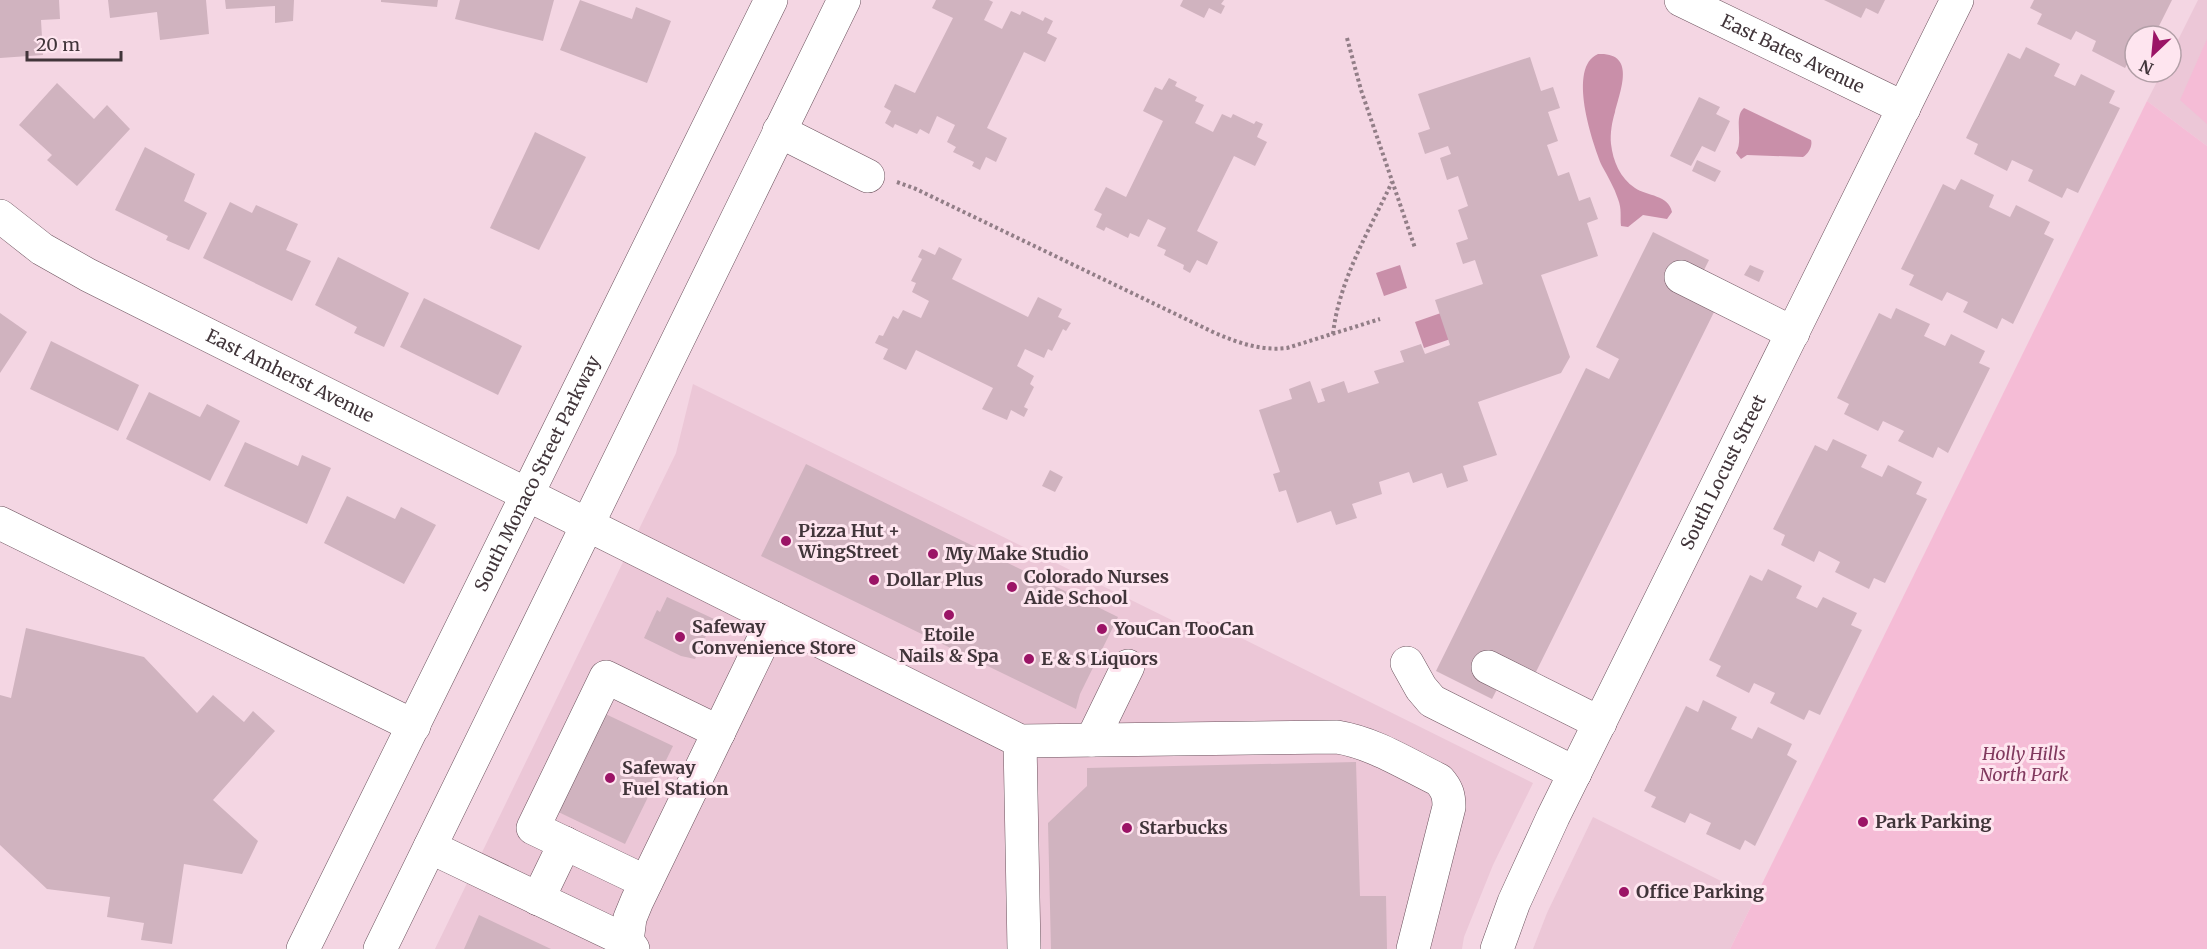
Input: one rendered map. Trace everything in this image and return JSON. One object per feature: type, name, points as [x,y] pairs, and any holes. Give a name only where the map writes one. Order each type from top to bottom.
[{"type":"main road","name":"South Monaco Street Parkway","points":[[303,949],[771,0]]},
{"type":"main road","points":[[380,949],[844,0]]},
{"type":"main road","name":"East Bates Avenue","points":[[1681,0],[1904,108]]},
{"type":"main road","name":"South Locust Street","points":[[1497,949],[1530,864],[1957,0]]},
{"type":"main road","points":[[779,131],[868,176]]},
{"type":"main road","name":"East Amherst Avenue","points":[[0,216],[42,249],[88,275],[1020,741]]},
{"type":"main road","points":[[1693,272],[1797,324]]},
{"type":"main road","points":[[0,523],[414,726]]},
{"type":"main road","points":[[430,847],[538,899],[582,936],[630,945],[632,913],[774,618]]},
{"type":"main road","points":[[1407,663],[1421,688],[1432,701],[1575,773]]},
{"type":"main road","points":[[1092,740],[1128,666]]},
{"type":"main road","points":[[646,882],[533,828],[606,677],[718,732]]},
{"type":"main road","points":[[1492,679],[1596,731]]},
{"type":"main road","points":[[1024,949],[1020,741],[1337,737],[1371,746],[1439,780],[1446,787],[1449,807],[1413,949]]},
{"type":"main road","points":[[538,899],[565,843]]},
{"type":"path","points":[[1347,38],[1361,90],[1415,248]]},
{"type":"path","points":[[868,176],[890,180],[916,189],[1231,340],[1274,350],[1301,346],[1380,319]]},
{"type":"path","points":[[1333,334],[1335,314],[1341,293],[1392,182]]},
{"type":"shaded area","points":[[2198,0],[2207,0],[2207,146],[2147,101],[2156,84],[2183,84],[2183,30]]},
{"type":"shaded area","points":[[1598,54],[1610,55],[1618,59],[1622,66],[1622,84],[1611,132],[1613,157],[1621,174],[1630,184],[1640,191],[1667,202],[1672,212],[1667,219],[1643,215],[1628,227],[1621,226],[1619,203],[1598,155],[1585,106],[1584,74],[1589,62]]},
{"type":"shaded area","points":[[1744,108],[1811,140],[1808,152],[1803,157],[1747,155],[1741,159],[1736,153],[1739,142],[1739,117]]},
{"type":"shaded area","points":[[1400,265],[1407,288],[1384,296],[1376,273]]},
{"type":"shaded area","points":[[1484,298],[1468,333],[1424,348],[1415,322]]},
{"type":"shaded area","points":[[693,384],[1200,634],[1207,621],[1533,783],[1493,865],[1464,937],[1462,949],[435,949],[676,453]]},
{"type":"shaded area","points":[[1593,817],[1755,898],[1730,949],[1533,949],[1547,913]]},
{"type":"green space","points":[[2207,39],[2207,124],[2180,100]]},
{"type":"green space","name":"Holly Hills North Park","points":[[2147,101],[2207,146],[2207,949],[1730,949]]},
{"type":"building","points":[[0,0],[59,0],[60,19],[41,20],[43,55],[0,58]]},
{"type":"building","points":[[108,0],[206,0],[209,34],[160,40],[157,12],[110,18]]},
{"type":"building","points":[[225,0],[294,0],[293,21],[275,23],[275,6],[226,9]]},
{"type":"building","points":[[381,0],[438,0],[437,7],[381,2]]},
{"type":"building","points":[[460,0],[554,0],[543,41],[455,19]]},
{"type":"building","points":[[580,0],[632,19],[636,7],[671,21],[647,83],[560,50]]},
{"type":"building","points":[[936,0],[989,0],[993,2],[984,20],[1002,29],[1011,11],[1020,15],[1022,11],[1043,21],[1045,17],[1053,21],[1047,33],[1057,38],[1045,62],[1024,52],[987,128],[1007,138],[996,162],[986,157],[980,170],[972,166],[974,162],[953,152],[956,147],[947,142],[955,125],[937,116],[929,134],[920,129],[917,134],[895,124],[893,128],[885,123],[891,111],[884,107],[895,84],[915,93],[953,18],[932,8]]},
{"type":"building","points":[[1183,0],[1224,0],[1221,4],[1225,6],[1221,14],[1209,8],[1204,18],[1180,6]]},
{"type":"building","points":[[1824,0],[1885,0],[1878,14],[1866,8],[1861,18]]},
{"type":"building","points":[[2034,0],[2172,0],[2160,24],[2123,24],[2123,67],[2092,51],[2096,41],[2076,31],[2071,40],[2037,24],[2042,14],[2030,8]]},
{"type":"building","points":[[2026,47],[2060,64],[2054,76],[2075,86],[2081,74],[2115,91],[2109,103],[2120,108],[2078,193],[2067,188],[2062,198],[2028,181],[2033,170],[2012,160],[2007,171],[1974,154],[1978,144],[1966,138],[2008,53],[2020,59]]},
{"type":"building","points":[[1530,57],[1541,91],[1553,87],[1560,108],[1548,112],[1558,141],[1547,145],[1558,176],[1569,172],[1579,201],[1590,197],[1598,219],[1587,223],[1598,256],[1541,275],[1570,357],[1561,373],[1478,402],[1497,455],[1463,466],[1468,481],[1447,488],[1442,473],[1413,483],[1409,472],[1379,482],[1382,494],[1352,504],[1357,518],[1336,525],[1331,511],[1297,523],[1286,490],[1279,492],[1273,474],[1280,472],[1259,410],[1292,399],[1289,389],[1310,381],[1318,403],[1325,401],[1321,389],[1344,381],[1348,393],[1379,383],[1374,371],[1404,362],[1400,351],[1421,344],[1425,354],[1450,345],[1435,300],[1483,284],[1475,260],[1463,264],[1456,243],[1468,239],[1458,210],[1468,206],[1458,176],[1447,180],[1440,158],[1451,154],[1448,146],[1425,154],[1418,133],[1430,129],[1418,94]]},
{"type":"building","points":[[1169,78],[1177,82],[1175,86],[1197,97],[1195,101],[1204,105],[1195,123],[1213,132],[1222,114],[1231,118],[1233,114],[1254,124],[1256,121],[1263,124],[1257,137],[1267,142],[1255,166],[1234,156],[1197,231],[1218,242],[1207,265],[1197,260],[1190,273],[1183,269],[1184,265],[1164,255],[1166,250],[1157,246],[1166,228],[1148,219],[1139,237],[1130,233],[1128,238],[1106,227],[1104,231],[1096,227],[1102,214],[1094,210],[1106,187],[1126,197],[1163,121],[1143,111],[1155,87],[1162,90]]},
{"type":"building","points":[[57,83],[94,119],[107,105],[130,129],[77,186],[47,160],[52,155],[19,125]]},
{"type":"building","points":[[1699,97],[1720,107],[1716,114],[1730,121],[1715,152],[1702,146],[1691,166],[1670,156]]},
{"type":"building","points":[[535,132],[586,157],[539,250],[490,228]]},
{"type":"building","points":[[145,147],[195,174],[184,201],[207,213],[189,250],[166,240],[168,236],[115,210]]},
{"type":"building","points":[[1697,160],[1721,171],[1715,182],[1692,171]]},
{"type":"building","points":[[1961,179],[1994,195],[1989,207],[2010,217],[2016,205],[2050,222],[2044,234],[2054,239],[2013,324],[2002,318],[1997,329],[1963,312],[1968,302],[1947,292],[1942,301],[1909,285],[1914,275],[1901,269],[1943,184],[1955,190]]},
{"type":"building","points":[[230,202],[252,213],[256,205],[298,224],[286,250],[311,261],[292,301],[203,258]]},
{"type":"building","points":[[1653,232],[1709,260],[1693,292],[1718,304],[1532,680],[1508,668],[1492,699],[1436,671],[1586,368],[1609,379],[1619,359],[1596,347]]},
{"type":"building","points":[[939,247],[962,259],[952,279],[1028,317],[1038,297],[1062,309],[1058,317],[1071,323],[1066,331],[1063,329],[1052,351],[1048,349],[1044,358],[1025,349],[1017,366],[1034,376],[1030,384],[1034,387],[1024,407],[1028,409],[1024,417],[1011,410],[1007,420],[982,409],[993,388],[916,350],[906,370],[883,359],[888,349],[875,343],[879,335],[883,336],[893,316],[898,319],[903,310],[921,318],[929,301],[912,292],[916,283],[911,281],[922,259],[918,257],[922,249],[935,255]]},
{"type":"building","points":[[338,257],[409,293],[384,347],[354,333],[357,327],[315,305]]},
{"type":"building","points":[[1750,265],[1764,271],[1759,282],[1744,275]]},
{"type":"building","points":[[424,298],[522,346],[498,395],[400,347]]},
{"type":"building","points":[[1896,308],[1930,324],[1924,336],[1945,346],[1951,334],[1985,351],[1979,363],[1990,368],[1948,453],[1938,447],[1933,458],[1898,441],[1904,431],[1883,421],[1878,431],[1844,414],[1849,404],[1837,398],[1879,313],[1891,319]]},
{"type":"building","points":[[0,313],[27,332],[0,373]]},
{"type":"building","points":[[51,341],[139,385],[118,431],[30,389]]},
{"type":"building","points":[[149,392],[200,417],[207,404],[240,421],[210,481],[126,439]]},
{"type":"building","points":[[1833,439],[1867,455],[1861,467],[1882,477],[1888,465],[1922,482],[1916,494],[1927,499],[1885,583],[1874,578],[1869,589],[1835,572],[1840,562],[1819,551],[1814,562],[1781,545],[1785,535],[1773,529],[1815,445],[1827,451]]},
{"type":"building","points":[[245,442],[298,466],[302,455],[331,468],[307,524],[224,486]]},
{"type":"building","points":[[806,464],[1118,617],[1080,694],[1076,709],[761,556]]},
{"type":"building","points":[[1050,470],[1063,477],[1055,492],[1042,486]]},
{"type":"building","points":[[347,496],[395,519],[401,507],[436,525],[404,584],[324,543]]},
{"type":"building","points":[[1768,569],[1802,586],[1796,598],[1817,608],[1823,597],[1857,613],[1851,625],[1862,630],[1820,715],[1809,710],[1804,720],[1770,703],[1775,693],[1754,683],[1749,693],[1716,676],[1721,666],[1709,660],[1750,575],[1762,581]]},
{"type":"building","points":[[667,597],[714,619],[695,659],[681,656],[644,638],[657,610],[660,612]]},
{"type":"building","points":[[26,628],[144,657],[197,713],[213,695],[244,722],[253,711],[275,731],[213,800],[258,841],[242,874],[184,864],[172,944],[141,940],[144,923],[107,917],[110,897],[47,889],[0,845],[0,695],[11,698]]},
{"type":"building","points":[[1703,700],[1737,717],[1731,729],[1752,739],[1758,727],[1792,744],[1787,755],[1797,761],[1755,846],[1745,840],[1740,850],[1706,834],[1711,823],[1690,813],[1685,823],[1651,807],[1656,797],[1644,791],[1686,706],[1698,712]]},
{"type":"building","points":[[595,709],[673,746],[625,844],[548,807]]},
{"type":"building","points":[[1356,762],[1360,896],[1386,896],[1387,949],[1051,949],[1048,823],[1087,786],[1087,768]]},
{"type":"building","points":[[479,915],[551,949],[464,949]]},
{"type":"place","name":"Pizza Hut + WingStreet","points":[[786,541]]},
{"type":"place","name":"My Make Studio","points":[[933,554]]},
{"type":"place","name":"Dollar Plus","points":[[874,580]]},
{"type":"place","name":"Colorado Nurses Aide School","points":[[1012,587]]},
{"type":"place","name":"Etoile Nails & Spa","points":[[949,615]]},
{"type":"place","name":"YouCan TooCan","points":[[1102,629]]},
{"type":"place","name":"Safeway Convenience Store","points":[[680,637]]},
{"type":"place","name":"E & S Liquors","points":[[1029,659]]},
{"type":"place","name":"Safeway Fuel Station","points":[[610,778]]},
{"type":"place","name":"Park Parking","points":[[1863,822]]},
{"type":"place","name":"Starbucks","points":[[1127,828]]},
{"type":"place","name":"Office Parking","points":[[1624,892]]}]
